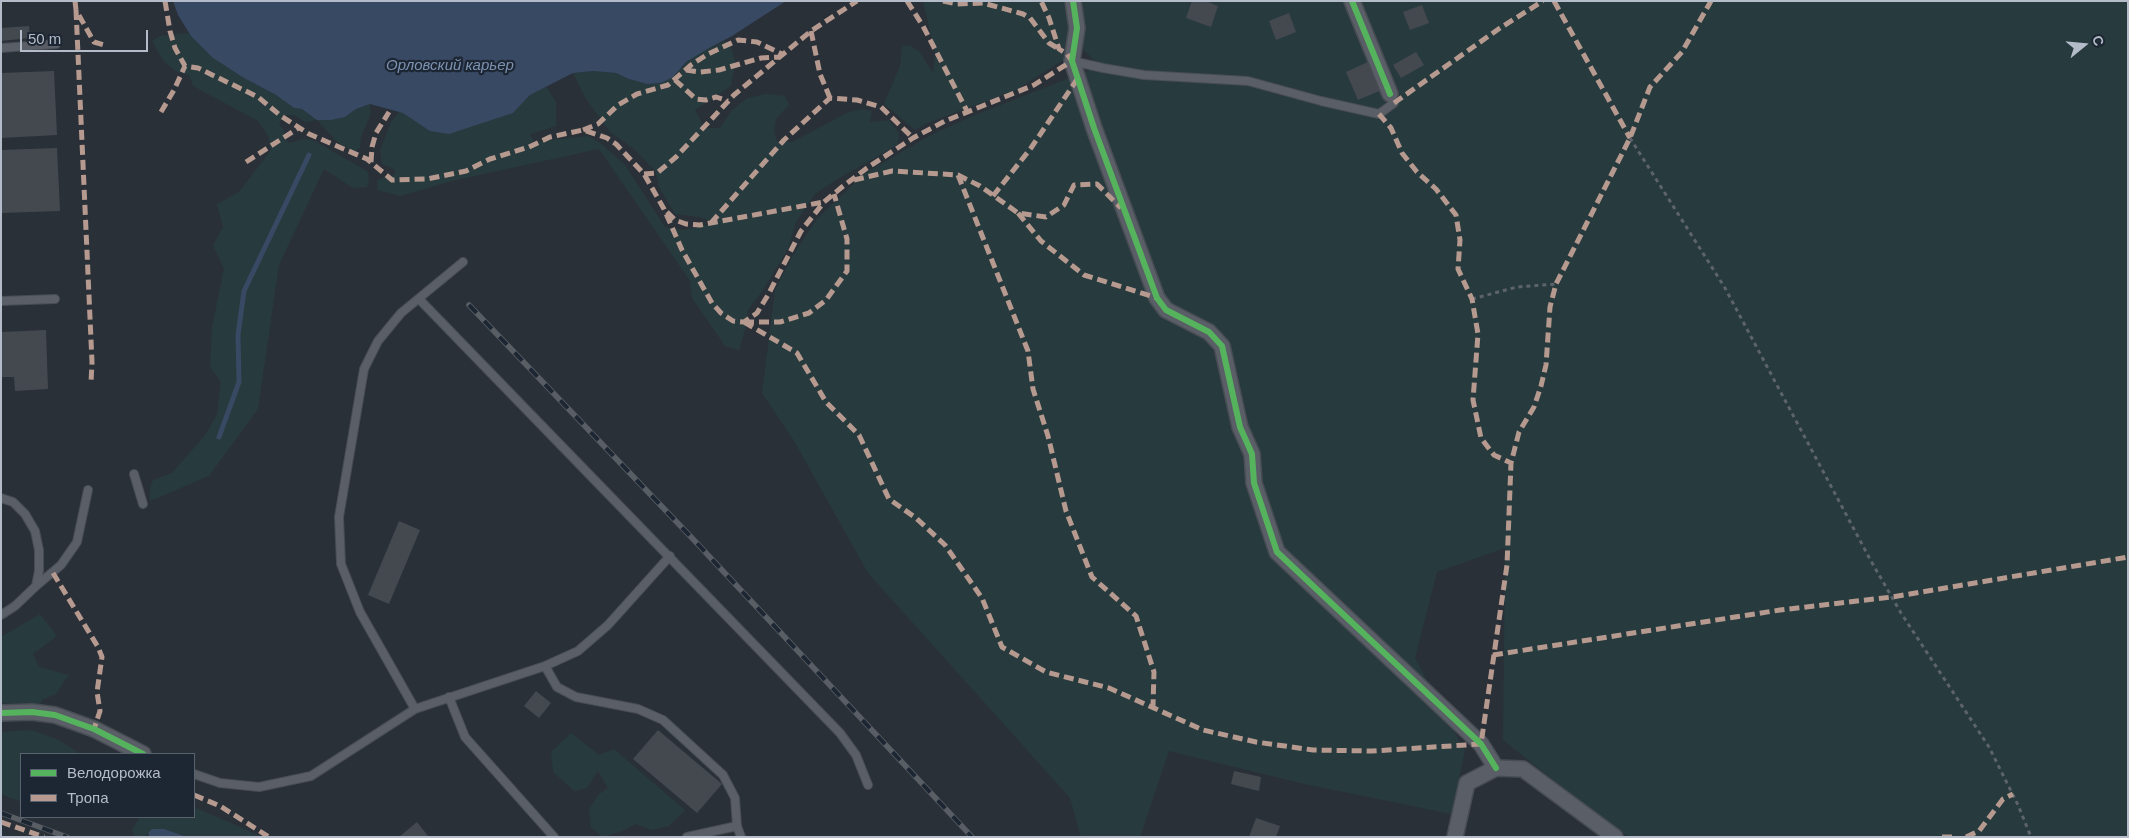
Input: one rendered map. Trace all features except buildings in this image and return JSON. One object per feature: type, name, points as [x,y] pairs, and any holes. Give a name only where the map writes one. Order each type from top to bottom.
[{"type":"street","points":[[1073,1],[1077,28],[1072,61],[1094,128],[1157,298],[1166,310],[1209,332],[1222,346],[1240,427],[1252,454],[1254,483],[1277,552],[1481,744],[1496,768]]},
{"type":"street","points":[[1352,1],[1390,94]]},
{"type":"street","points":[[1,713],[32,712],[55,714],[94,729],[141,753]]},
{"type":"street","points":[[1455,837],[1467,783],[1496,768],[1523,769],[1615,837]]},
{"type":"lane","points":[[1,48],[56,44]]},
{"type":"lane","points":[[1072,61],[1144,75],[1248,81],[1321,101],[1379,114],[1394,103],[1390,94]]},
{"type":"lane","points":[[415,709],[360,612],[341,564],[339,517],[364,369],[378,341],[401,313],[463,262]]},
{"type":"lane","points":[[419,298],[840,733],[856,755],[868,785]]},
{"type":"lane","points":[[1,302],[55,299]]},
{"type":"lane","points":[[134,474],[143,504]]},
{"type":"lane","points":[[1,616],[61,565],[77,542],[88,490]]},
{"type":"lane","points":[[1,498],[13,502],[25,514],[36,531],[39,550],[39,571],[36,586]]},
{"type":"lane","points":[[195,774],[220,783],[260,787],[311,776],[415,709],[545,666],[578,651],[608,625],[670,556]]},
{"type":"lane","points":[[545,666],[557,686],[576,697],[638,709],[663,720],[723,775],[735,798],[737,826],[741,837]]},
{"type":"lane","points":[[449,697],[465,737],[554,837]]},
{"type":"lane","points":[[687,837],[737,826]]},
{"type":"path","points":[[1630,138],[1726,288],[1901,613],[1989,747],[2018,805],[2031,837]]},
{"type":"path","points":[[1472,299],[1517,287],[1556,284]]},
{"type":"green space","points":[[923,1],[2128,1],[2128,837],[1631,837],[1619,832],[1503,740],[1505,548],[1437,572],[1415,658],[1465,751],[1451,814],[1300,783],[1169,751],[1140,837],[1081,837],[1070,798],[868,573],[794,441],[762,393],[775,290],[792,257],[816,220],[865,173],[931,135],[970,117],[1100,66],[1082,48],[1016,90],[925,124],[915,130],[884,104],[900,66],[902,45],[911,46],[919,51],[933,73],[935,53]]},
{"type":"green space","points":[[189,33],[213,58],[244,78],[276,95],[294,108],[302,109],[309,114],[344,117],[356,109],[370,104],[371,113],[361,137],[360,148],[354,152],[337,142],[317,120],[305,122],[294,115],[286,115],[279,123],[288,143],[304,139],[315,141],[367,171],[369,179],[367,187],[353,188],[324,169],[279,265],[258,409],[209,476],[150,501],[150,489],[153,480],[172,473],[206,434],[217,414],[221,382],[210,367],[212,327],[224,269],[213,245],[223,227],[217,204],[239,192],[271,150],[268,136],[258,121],[193,86],[189,75],[175,71],[163,60],[152,41],[160,36]]},
{"type":"green space","points":[[725,41],[730,44],[735,61],[731,86],[695,110],[705,128],[720,128],[732,110],[747,98],[766,94],[785,96],[789,105],[776,119],[774,131],[777,142],[792,142],[849,112],[863,109],[872,111],[870,122],[889,120],[899,133],[898,145],[839,178],[815,194],[796,222],[788,249],[763,290],[748,310],[739,350],[725,346],[692,298],[690,281],[599,149],[456,180],[400,196],[378,190],[377,180],[395,174],[394,169],[382,164],[380,150],[391,122],[399,112],[513,113],[530,95],[546,86],[556,102],[556,126],[530,134],[534,142],[588,136],[602,144],[625,165],[665,227],[683,230],[717,223],[699,217],[675,214],[659,187],[655,171],[634,149],[610,132],[586,99],[573,73],[593,71],[616,73],[647,84],[661,83],[673,77],[686,62]]},
{"type":"green space","points":[[40,614],[57,636],[33,654],[39,667],[69,675],[56,694],[42,700],[40,704],[1,703],[1,637]]},
{"type":"green space","points":[[32,730],[59,740],[78,753],[20,753],[20,802],[1,794],[1,732]]},
{"type":"green space","points":[[571,733],[599,755],[614,749],[685,810],[669,826],[652,830],[636,824],[620,832],[602,837],[591,827],[589,809],[599,794],[608,788],[598,771],[587,788],[574,791],[553,772],[551,752]]},
{"type":"green space","points":[[195,807],[263,837],[187,837],[164,829],[152,829],[144,837],[135,837],[132,830],[139,818],[195,818]]},
{"type":"water","name":"Орловский карьер","points":[[173,1],[786,1],[732,36],[686,62],[673,77],[661,83],[647,84],[616,73],[593,71],[573,73],[530,95],[513,113],[449,134],[430,131],[403,113],[370,104],[356,109],[345,117],[317,120],[302,109],[294,108],[276,95],[244,78],[213,58],[191,36],[178,15]]},
{"type":"water","points":[[152,829],[164,829],[187,837],[150,837],[148,833]]},
{"type":"waterway","points":[[219,437],[239,382],[238,335],[244,291],[309,155]]},
{"type":"railway","points":[[469,305],[692,538],[972,837]]},
{"type":"railway","points":[[1,813],[67,837]]},
{"type":"marked path","points":[[75,1],[76,10],[94,42],[104,45]]},
{"type":"marked path","points":[[165,1],[175,48],[185,66],[198,68],[258,97],[281,116],[309,134],[367,159],[392,180],[427,179],[466,171],[490,159],[529,147],[550,137],[583,130],[607,138],[616,144],[644,174],[664,209],[682,250],[712,303],[721,313],[733,321],[744,322],[757,313],[801,231],[824,202],[842,187],[913,138],[945,121],[1034,85],[1072,61],[1067,54],[1059,49],[1049,18],[1041,1]]},
{"type":"marked path","points":[[644,174],[657,173],[676,157],[734,95],[811,31],[857,1]]},
{"type":"marked path","points":[[907,1],[923,26],[967,111]]},
{"type":"marked path","points":[[943,1],[957,4],[983,3],[1023,14],[1030,18],[1049,43],[1059,49]]},
{"type":"marked path","points":[[1394,103],[1500,28],[1543,1]]},
{"type":"marked path","points":[[1554,1],[1630,138]]},
{"type":"marked path","points":[[744,322],[797,353],[826,402],[859,435],[889,499],[916,518],[945,545],[982,598],[1002,647],[1046,672],[1109,688],[1203,730],[1256,742],[1313,750],[1372,751],[1481,744],[1507,565],[1511,463],[1519,432],[1534,407],[1541,386],[1546,365],[1550,307],[1556,284],[1630,138],[1650,87],[1682,52],[1711,1]]},
{"type":"marked path","points":[[76,10],[92,362],[91,383]]},
{"type":"marked path","points":[[811,31],[820,74],[830,98]]},
{"type":"marked path","points":[[583,130],[598,124],[618,105],[637,94],[668,85],[691,65],[708,54],[738,40],[757,42],[782,54]]},
{"type":"marked path","points":[[686,70],[700,72],[719,70],[761,58],[779,57]]},
{"type":"marked path","points":[[161,112],[185,66]]},
{"type":"marked path","points":[[993,196],[1031,148],[1078,78]]},
{"type":"marked path","points":[[675,80],[696,99],[706,100],[716,97],[728,101]]},
{"type":"marked path","points":[[711,223],[784,140],[830,98],[857,100],[881,107],[913,138]]},
{"type":"marked path","points":[[371,162],[372,147],[376,133],[389,112]]},
{"type":"marked path","points":[[1379,114],[1391,128],[1402,153],[1417,172],[1436,189],[1456,215],[1460,240],[1458,269],[1472,299],[1478,334],[1473,400],[1481,438],[1494,455],[1511,463]]},
{"type":"marked path","points":[[246,162],[300,127]]},
{"type":"marked path","points":[[854,180],[892,171],[958,175],[980,186],[1018,213],[1046,217],[1064,205],[1074,185],[1097,184],[1121,208]]},
{"type":"marked path","points":[[958,175],[1028,351],[1033,389],[1048,436],[1066,511],[1092,577],[1136,616],[1154,672],[1153,706]]},
{"type":"marked path","points":[[744,322],[780,322],[809,313],[826,300],[847,271],[847,239],[834,194]]},
{"type":"marked path","points":[[667,212],[675,220],[686,224],[700,225],[824,202]]},
{"type":"marked path","points":[[1018,213],[1041,241],[1084,275],[1157,298]]},
{"type":"marked path","points":[[1493,655],[1780,610],[1892,597],[2128,557]]},
{"type":"marked path","points":[[53,573],[98,647],[102,657],[97,692],[100,711],[94,729]]},
{"type":"marked path","points":[[1966,837],[1979,831],[2003,799],[2013,794]]},
{"type":"marked path","points":[[195,795],[220,806],[269,837]]},
{"type":"marked path","points":[[1,822],[44,837]]},
{"type":"marked path","points":[[1942,837],[1954,837]]},
{"type":"cycle path","points":[[1073,1],[1077,28],[1072,61],[1094,128],[1157,298],[1166,310],[1209,332],[1222,346],[1240,427],[1252,454],[1254,483],[1277,552],[1481,744],[1496,768]]},
{"type":"cycle path","points":[[1352,1],[1390,94]]},
{"type":"cycle path","points":[[1,713],[32,712],[55,715],[94,729],[141,753]]}]
